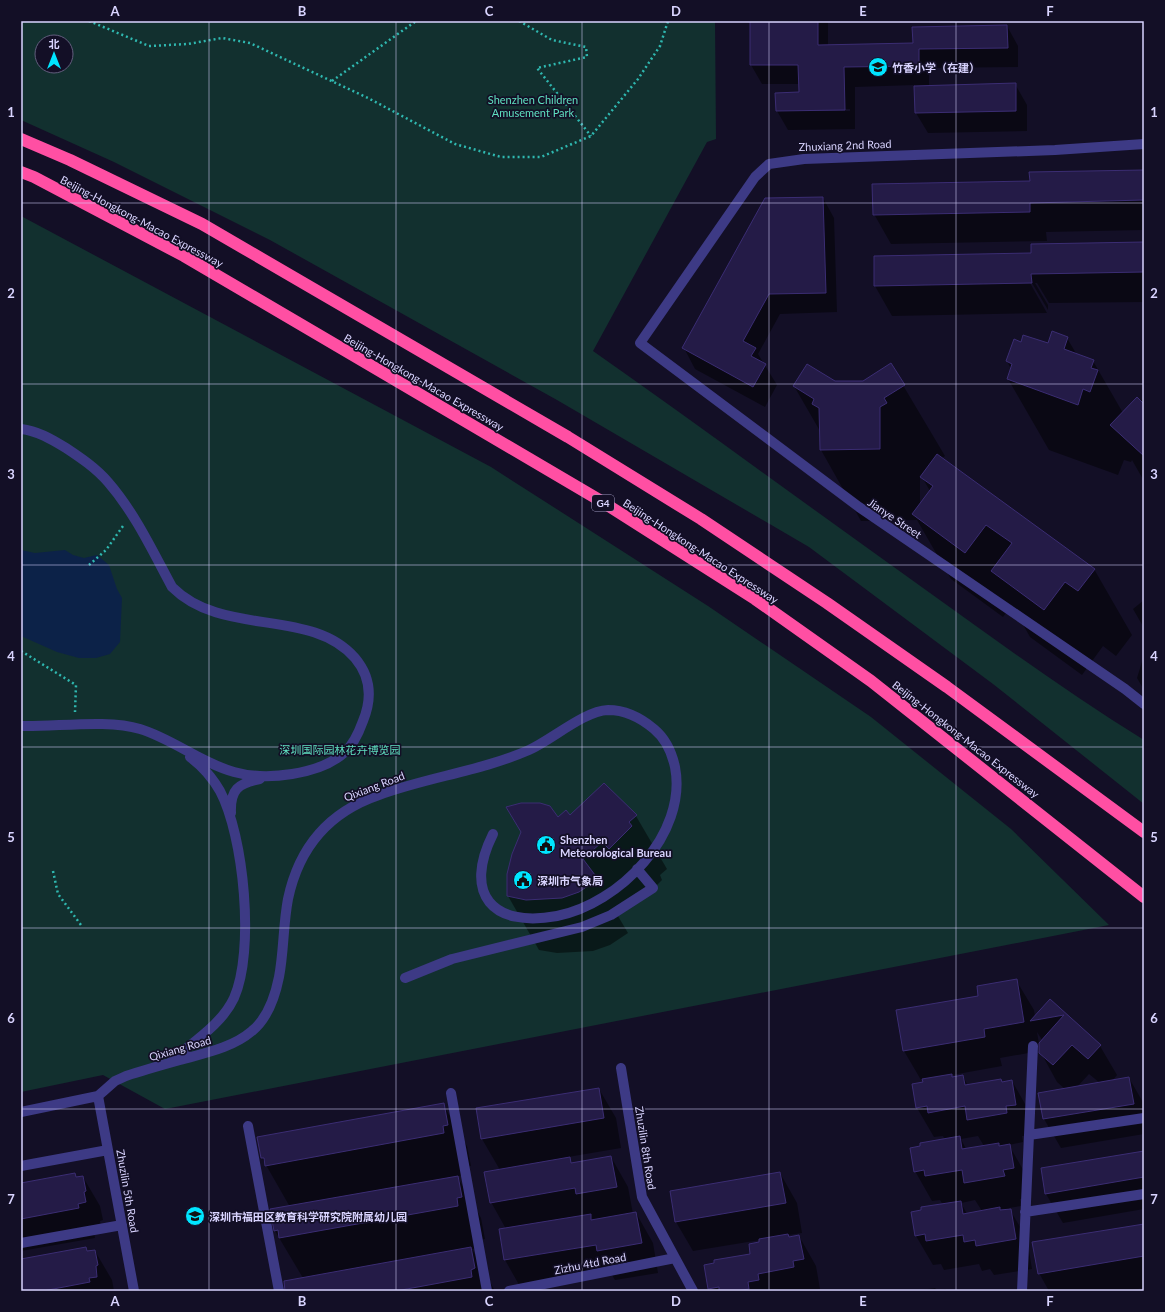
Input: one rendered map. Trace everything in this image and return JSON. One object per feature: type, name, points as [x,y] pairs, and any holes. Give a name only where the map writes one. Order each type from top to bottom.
[{"type":"highway","name":"Beijing-Hongkong-Macao Expressway","points":[[21,139],[70,160],[202,224],[615,466],[700,519],[839,612],[953,691],[1144,832]]},
{"type":"highway","name":"Beijing-Hongkong-Macao Expressway","points":[[21,172],[34,177],[191,260],[601,501],[755,599],[871,681],[1144,898]]},
{"type":"street","name":"Zhuxiang 2nd Road","points":[[640,343],[755,177],[770,164],[804,158],[1055,150],[1144,144]]},
{"type":"street","name":"Jianye Street","points":[[640,343],[859,508],[1118,684],[1144,704]]},
{"type":"street","points":[[21,429],[34,430],[56,442],[85,460],[108,481],[132,515],[172,587],[179,594],[194,604],[212,612],[237,619],[298,627],[320,635],[338,644],[355,658],[366,674],[370,694],[367,712],[358,734],[345,752],[324,766],[299,773],[252,775],[234,772],[215,765],[140,729],[109,724],[75,726],[21,726]]},
{"type":"street","name":"Qixiang Road","points":[[98,1096],[116,1081],[126,1076],[225,1047],[243,1039],[256,1029],[264,1018],[277,987],[289,898],[294,878],[313,840],[324,827],[340,812],[359,802],[405,786],[479,768],[503,760],[553,738],[585,716],[597,712],[620,712],[644,720],[658,732],[667,745],[673,759],[677,792],[666,830],[637,869]]},
{"type":"street","points":[[174,745],[197,762],[209,774],[220,791],[231,819]]},
{"type":"street","points":[[168,1063],[209,1030],[225,1013],[233,1000],[240,982],[245,937],[243,883],[231,819],[230,803],[232,794],[238,787],[248,781],[277,775]]},
{"type":"street","points":[[405,978],[452,959],[582,927],[610,915],[653,888],[637,869],[607,895],[583,908],[556,916],[529,919],[502,914],[482,891],[480,880],[484,852],[493,834]]},
{"type":"street","points":[[1022,1291],[1033,1046]]},
{"type":"street","name":"Zhuzilin 8th Road","points":[[621,1068],[642,1197],[693,1291]]},
{"type":"street","points":[[451,1093],[487,1291]]},
{"type":"street","points":[[21,1112],[98,1096]]},
{"type":"street","name":"Zhuzilin 5th Road","points":[[98,1096],[134,1291]]},
{"type":"street","points":[[1029,1135],[1144,1118]]},
{"type":"street","points":[[248,1126],[279,1291]]},
{"type":"street","points":[[21,1166],[108,1150]]},
{"type":"street","points":[[1025,1212],[1144,1194]]},
{"type":"street","points":[[21,1243],[122,1225]]},
{"type":"street","name":"Zizhu 4td Road","points":[[509,1291],[675,1258]]},
{"type":"path","points":[[89,21],[149,46],[188,44],[222,38],[250,42],[368,98],[455,144],[501,157],[541,157],[591,136],[638,79],[660,46],[668,21]]},
{"type":"path","points":[[332,81],[416,21]]},
{"type":"path","points":[[519,21],[552,40],[586,47],[587,57],[537,68],[591,136]]},
{"type":"path","points":[[89,565],[106,550],[132,515]]},
{"type":"path","points":[[21,652],[76,685],[75,726]]},
{"type":"path","points":[[53,871],[58,894],[81,925]]},
{"type":"green space","name":"Shenzhen Children Amusement Park","points":[[21,21],[715,21],[716,139],[707,142],[593,351],[1014,653],[1065,689],[1144,740],[1144,804],[993,684],[809,547],[557,400],[270,240],[114,162],[21,120]]},
{"type":"green space","name":"深圳国际园林花卉博览园","points":[[21,216],[491,467],[708,606],[871,717],[1011,829],[1109,925],[165,1109],[103,1075],[21,1092]]},
{"type":"water","points":[[21,550],[35,553],[65,550],[73,555],[84,558],[97,555],[109,565],[117,589],[122,598],[120,642],[110,654],[96,658],[79,658],[57,652],[21,636]]},
{"type":"building","points":[[750,21],[818,21],[818,45],[913,43],[912,27],[1007,25],[1008,48],[919,49],[919,66],[844,67],[845,110],[776,111],[775,93],[799,92],[798,65],[750,65]]},
{"type":"building","points":[[1016,83],[1016,111],[915,113],[914,86]]},
{"type":"building","points":[[1144,170],[1144,200],[1030,203],[1030,212],[873,215],[872,184],[1030,181],[1029,172]]},
{"type":"building","points":[[823,197],[826,293],[769,294],[743,341],[756,348],[751,356],[766,364],[753,387],[682,348],[765,198]]},
{"type":"building","points":[[1144,242],[1144,272],[1031,274],[1032,283],[874,286],[874,256],[1031,253],[1031,244]]},
{"type":"building","points":[[1052,331],[1068,337],[1064,349],[1094,360],[1091,368],[1098,370],[1090,392],[1083,389],[1078,405],[1007,379],[1012,364],[1006,361],[1014,339],[1021,342],[1023,335],[1048,343]]},
{"type":"building","points":[[891,363],[905,385],[884,398],[887,403],[880,407],[880,449],[820,450],[819,408],[812,404],[814,399],[793,386],[807,364],[835,381],[863,381]]},
{"type":"building","points":[[1137,397],[1144,404],[1144,456],[1110,425]]},
{"type":"building","points":[[937,454],[1095,569],[1078,591],[1065,582],[1044,610],[991,571],[1012,543],[986,525],[965,553],[912,514],[933,486],[920,477]]},
{"type":"building","name":"Shenzhen Meteorological Bureau","points":[[604,783],[637,815],[629,822],[632,826],[609,849],[602,842],[583,859],[598,879],[579,892],[562,898],[526,900],[507,896],[507,874],[512,854],[521,832],[506,807],[521,803],[540,803],[550,806],[558,817],[566,810],[570,815]]},
{"type":"building","points":[[1017,979],[1024,1022],[984,1029],[985,1037],[903,1051],[896,1010],[978,996],[977,986]]},
{"type":"building","points":[[1050,999],[1101,1045],[1088,1059],[1072,1045],[1053,1065],[1039,1053],[1039,1043],[1064,1015],[1030,1021]]},
{"type":"building","points":[[952,1074],[952,1077],[963,1075],[965,1085],[1001,1079],[1002,1082],[1012,1080],[1016,1105],[1006,1106],[1007,1113],[967,1120],[965,1106],[928,1113],[927,1106],[916,1108],[912,1084],[923,1082],[922,1079]]},
{"type":"building","points":[[1129,1077],[1134,1104],[1043,1119],[1038,1093]]},
{"type":"building","points":[[599,1088],[604,1118],[481,1139],[476,1108]]},
{"type":"building","points":[[444,1103],[448,1125],[443,1126],[444,1133],[265,1166],[264,1158],[261,1158],[257,1137]]},
{"type":"building","points":[[960,1136],[962,1149],[999,1143],[999,1146],[1010,1144],[1014,1168],[1003,1170],[1005,1176],[964,1183],[962,1170],[925,1176],[924,1170],[914,1172],[910,1148],[920,1146],[920,1143]]},
{"type":"building","points":[[1144,1151],[1144,1177],[1045,1194],[1041,1168]]},
{"type":"building","points":[[611,1156],[617,1187],[576,1194],[575,1188],[490,1203],[484,1172],[570,1157],[571,1163]]},
{"type":"building","points":[[780,1172],[786,1203],[675,1222],[670,1191]]},
{"type":"building","points":[[75,1173],[76,1177],[83,1176],[86,1191],[84,1192],[86,1202],[78,1204],[79,1208],[21,1219],[21,1183]]},
{"type":"building","points":[[458,1176],[462,1197],[457,1198],[458,1206],[279,1238],[278,1230],[274,1231],[270,1209]]},
{"type":"building","points":[[961,1201],[963,1214],[1000,1207],[1000,1210],[1011,1209],[1016,1239],[976,1246],[975,1240],[964,1242],[963,1235],[926,1241],[925,1234],[915,1236],[911,1212],[921,1210],[921,1207]]},
{"type":"building","points":[[636,1212],[642,1243],[597,1251],[596,1245],[504,1260],[499,1229],[591,1214],[591,1220]]},
{"type":"building","points":[[1144,1224],[1144,1256],[1038,1274],[1032,1242]]},
{"type":"building","points":[[788,1234],[789,1237],[799,1235],[804,1259],[793,1261],[794,1267],[758,1274],[759,1280],[748,1282],[749,1289],[719,1291],[719,1287],[708,1289],[704,1265],[714,1263],[714,1260],[750,1254],[749,1244],[759,1242],[759,1239]]},
{"type":"building","points":[[86,1247],[87,1251],[95,1250],[98,1265],[96,1266],[97,1277],[89,1278],[90,1282],[43,1291],[21,1291],[21,1259]]},
{"type":"building","points":[[471,1247],[475,1268],[471,1270],[472,1277],[396,1291],[285,1291],[284,1281]]},
{"type":"place","name":"竹香小学（在建）","points":[[878,67]]},
{"type":"place","name":"Shenzhen Meteorological Bureau","points":[[546,845]]},
{"type":"place","name":"深圳市气象局","points":[[523,880]]},
{"type":"place","name":"深圳市福田区教育科学研究院附属幼儿园","points":[[195,1216]]}]
